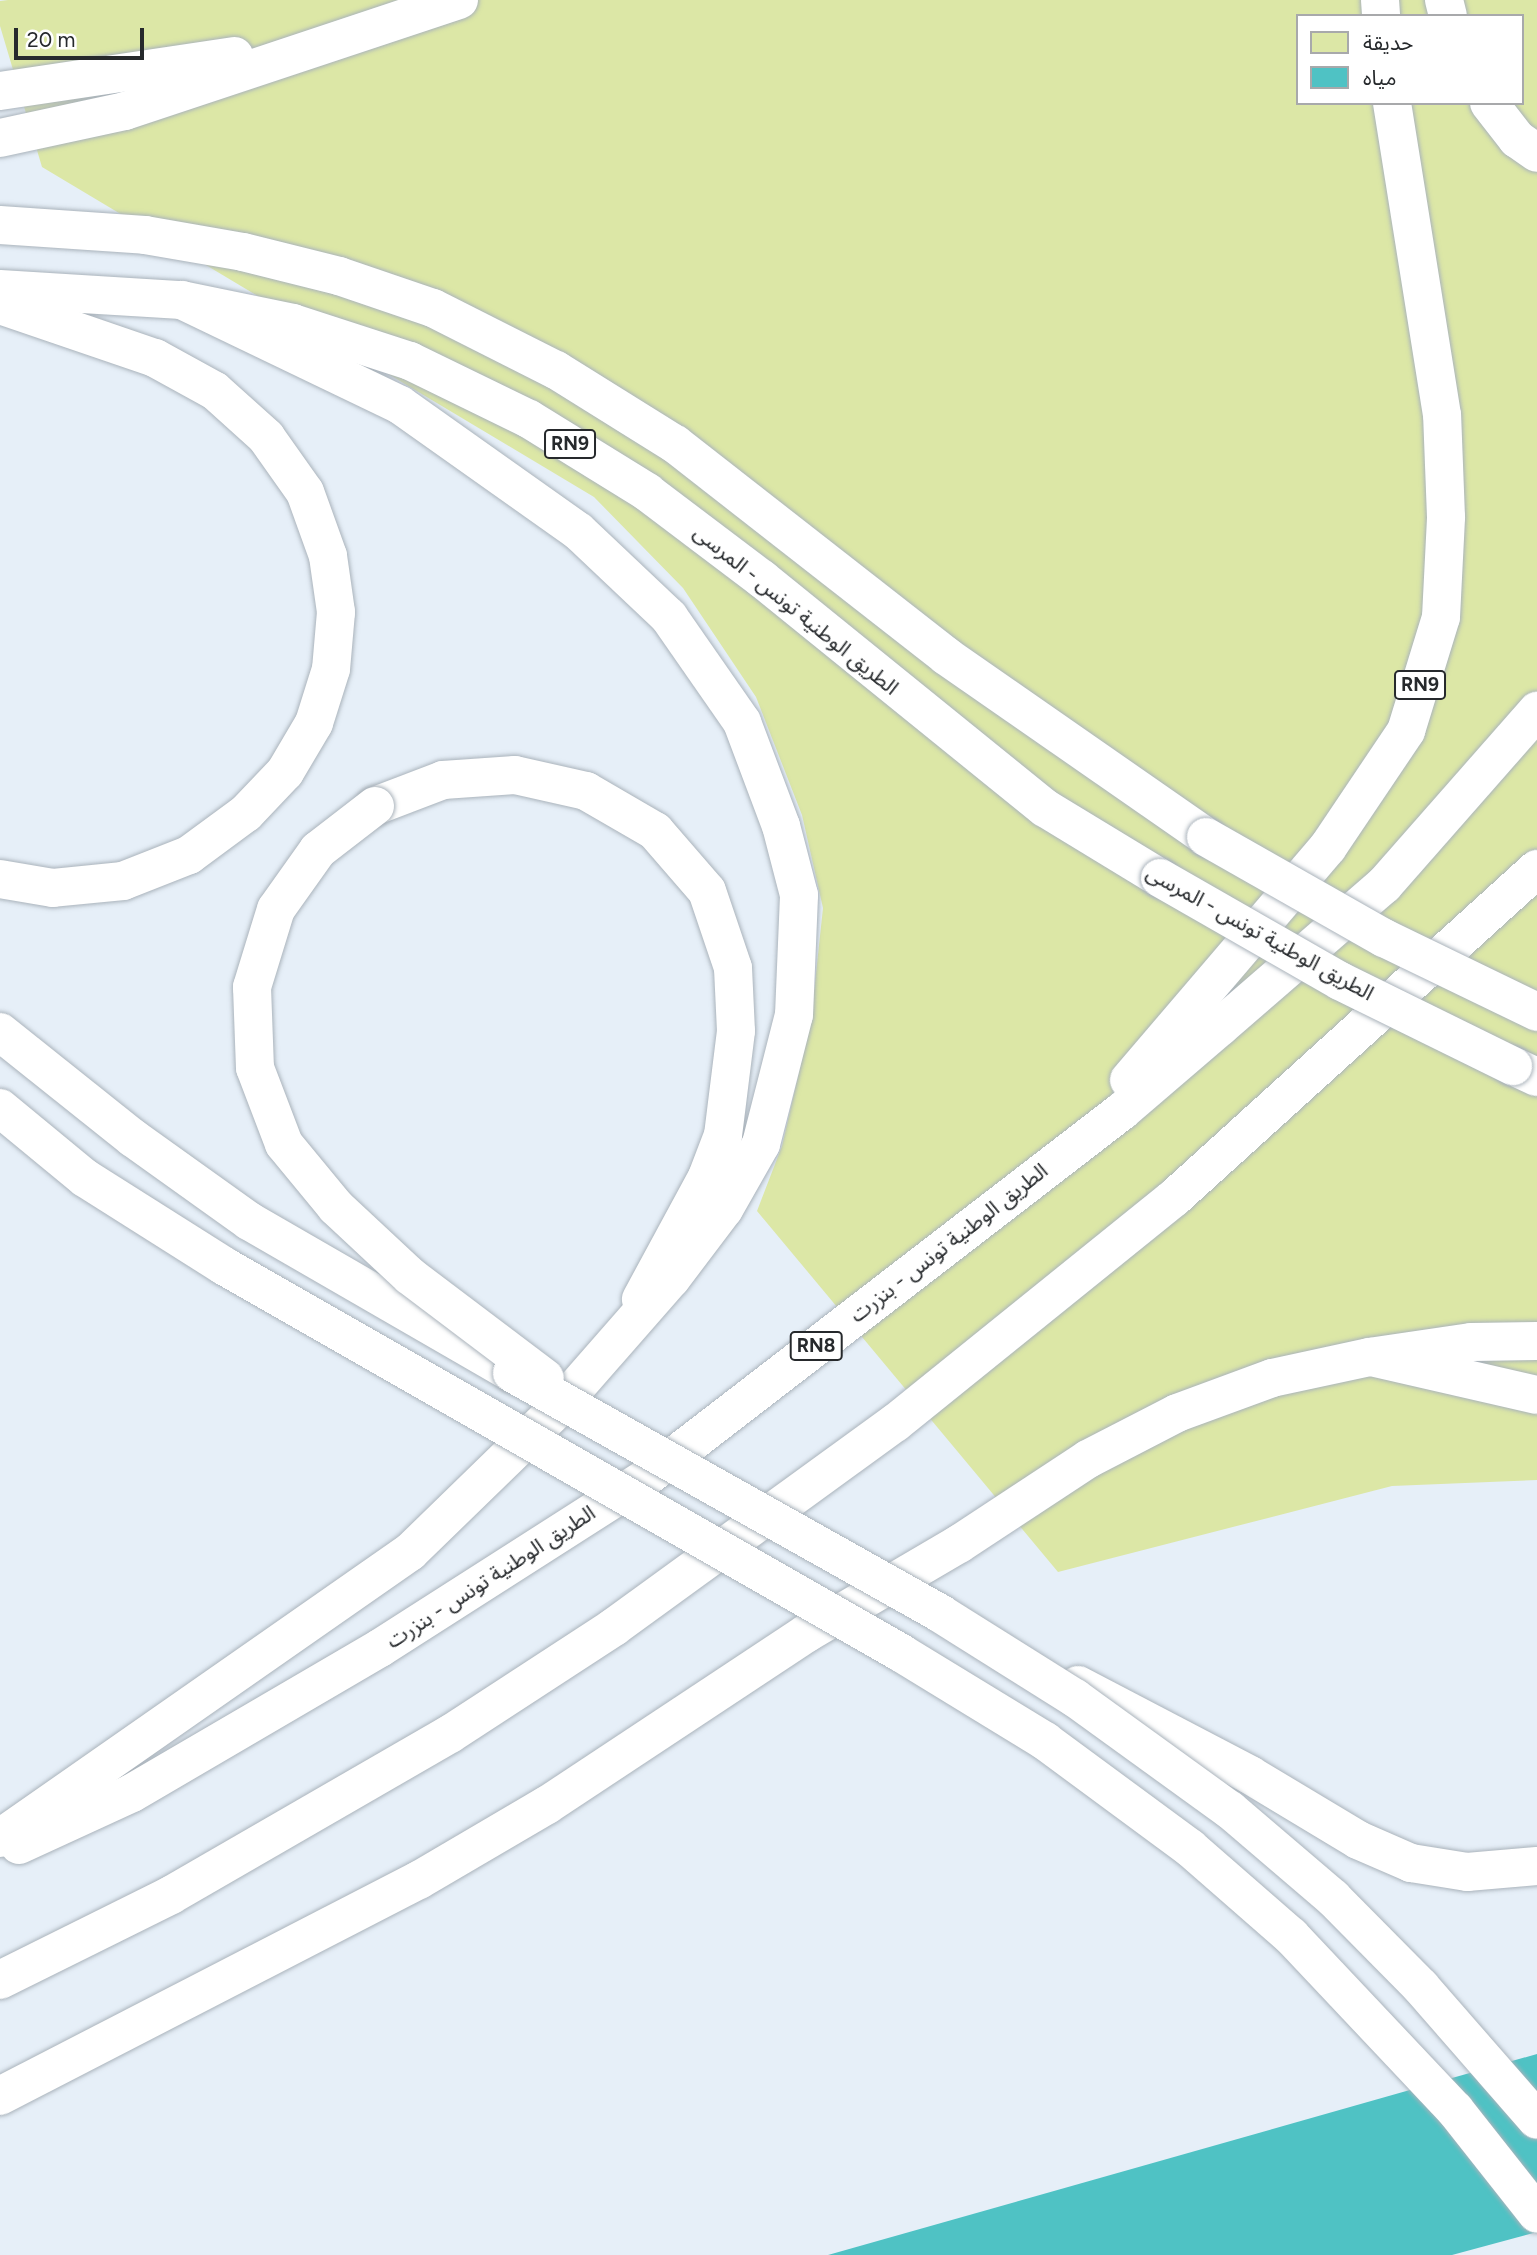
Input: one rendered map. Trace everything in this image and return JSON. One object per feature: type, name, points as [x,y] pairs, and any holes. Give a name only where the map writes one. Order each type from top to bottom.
[{"type":"highway","points":[[0,138],[125,111],[459,0]]},
{"type":"highway","points":[[0,91],[343,40]]},
{"type":"highway","name":"RN9","points":[[1067,1152],[1328,847],[1406,731],[1441,617],[1446,517],[1442,415],[1392,105]]},
{"type":"highway","points":[[1491,105],[1517,139],[1537,153]]},
{"type":"highway","name":"RN9","points":[[0,225],[145,235],[243,252],[327,273],[433,308],[544,364],[675,444],[946,656],[1206,837],[1384,938],[1537,1012]]},
{"type":"highway","name":"الطريق الوطنية تونس - المرسى","points":[[0,289],[182,300],[293,323],[410,360],[529,419],[647,492],[720,547],[1045,808],[1160,878],[1340,981],[1537,1077]]},
{"type":"highway","points":[[0,1838],[410,1552],[557,1409],[615,1343],[724,1209],[761,1144],[794,1015],[799,895],[781,826],[742,722],[670,617],[578,531],[400,405],[182,300]]},
{"type":"highway","points":[[0,306],[155,358],[215,391],[266,436],[305,492],[328,556],[336,612],[331,669],[314,723],[285,772],[246,813],[189,855],[123,881],[52,888],[0,879]]},
{"type":"highway","name":"الطريق الوطنية تونس - بنزرت","points":[[0,1854],[132,1793],[380,1648],[643,1479],[1122,1111],[1384,885],[1537,711]]},
{"type":"highway","points":[[614,1430],[410,1276],[336,1207],[284,1144],[255,1068],[252,987],[276,909],[317,850],[375,806],[443,780],[515,775],[586,791],[655,831],[707,891],[733,968],[736,1031],[723,1135],[707,1177],[615,1343]]},
{"type":"highway","points":[[0,1980],[171,1895],[450,1734],[614,1627],[895,1423],[1174,1198],[1535,872]]},
{"type":"highway","points":[[0,1032],[133,1138],[249,1221],[941,1615],[1250,1775],[1357,1840],[1410,1863],[1467,1872],[1537,1866]]},
{"type":"highway","points":[[0,1108],[85,1178],[224,1266],[889,1646],[1045,1741],[1190,1848],[1291,1936],[1455,2110],[1537,2214]]},
{"type":"highway","points":[[0,2096],[359,1912],[512,1825],[807,1633],[959,1544],[1087,1459],[1177,1413],[1248,1387],[1369,1357],[1471,1342],[1537,1342]]},
{"type":"highway","points":[[1369,1357],[1537,1395]]},
{"type":"highway","points":[[941,1615],[1075,1698],[1230,1810],[1333,1898],[1411,1977],[1537,2120]]},
{"type":"green space","points":[[8,0],[1537,0],[1537,1480],[1392,1486],[1058,1572],[757,1211],[782,1146],[811,1020],[823,908],[802,815],[756,697],[683,588],[594,497],[42,167],[0,26],[0,1]]},
{"type":"water","points":[[1537,2054],[1537,2232],[1452,2255],[828,2255]]}]
